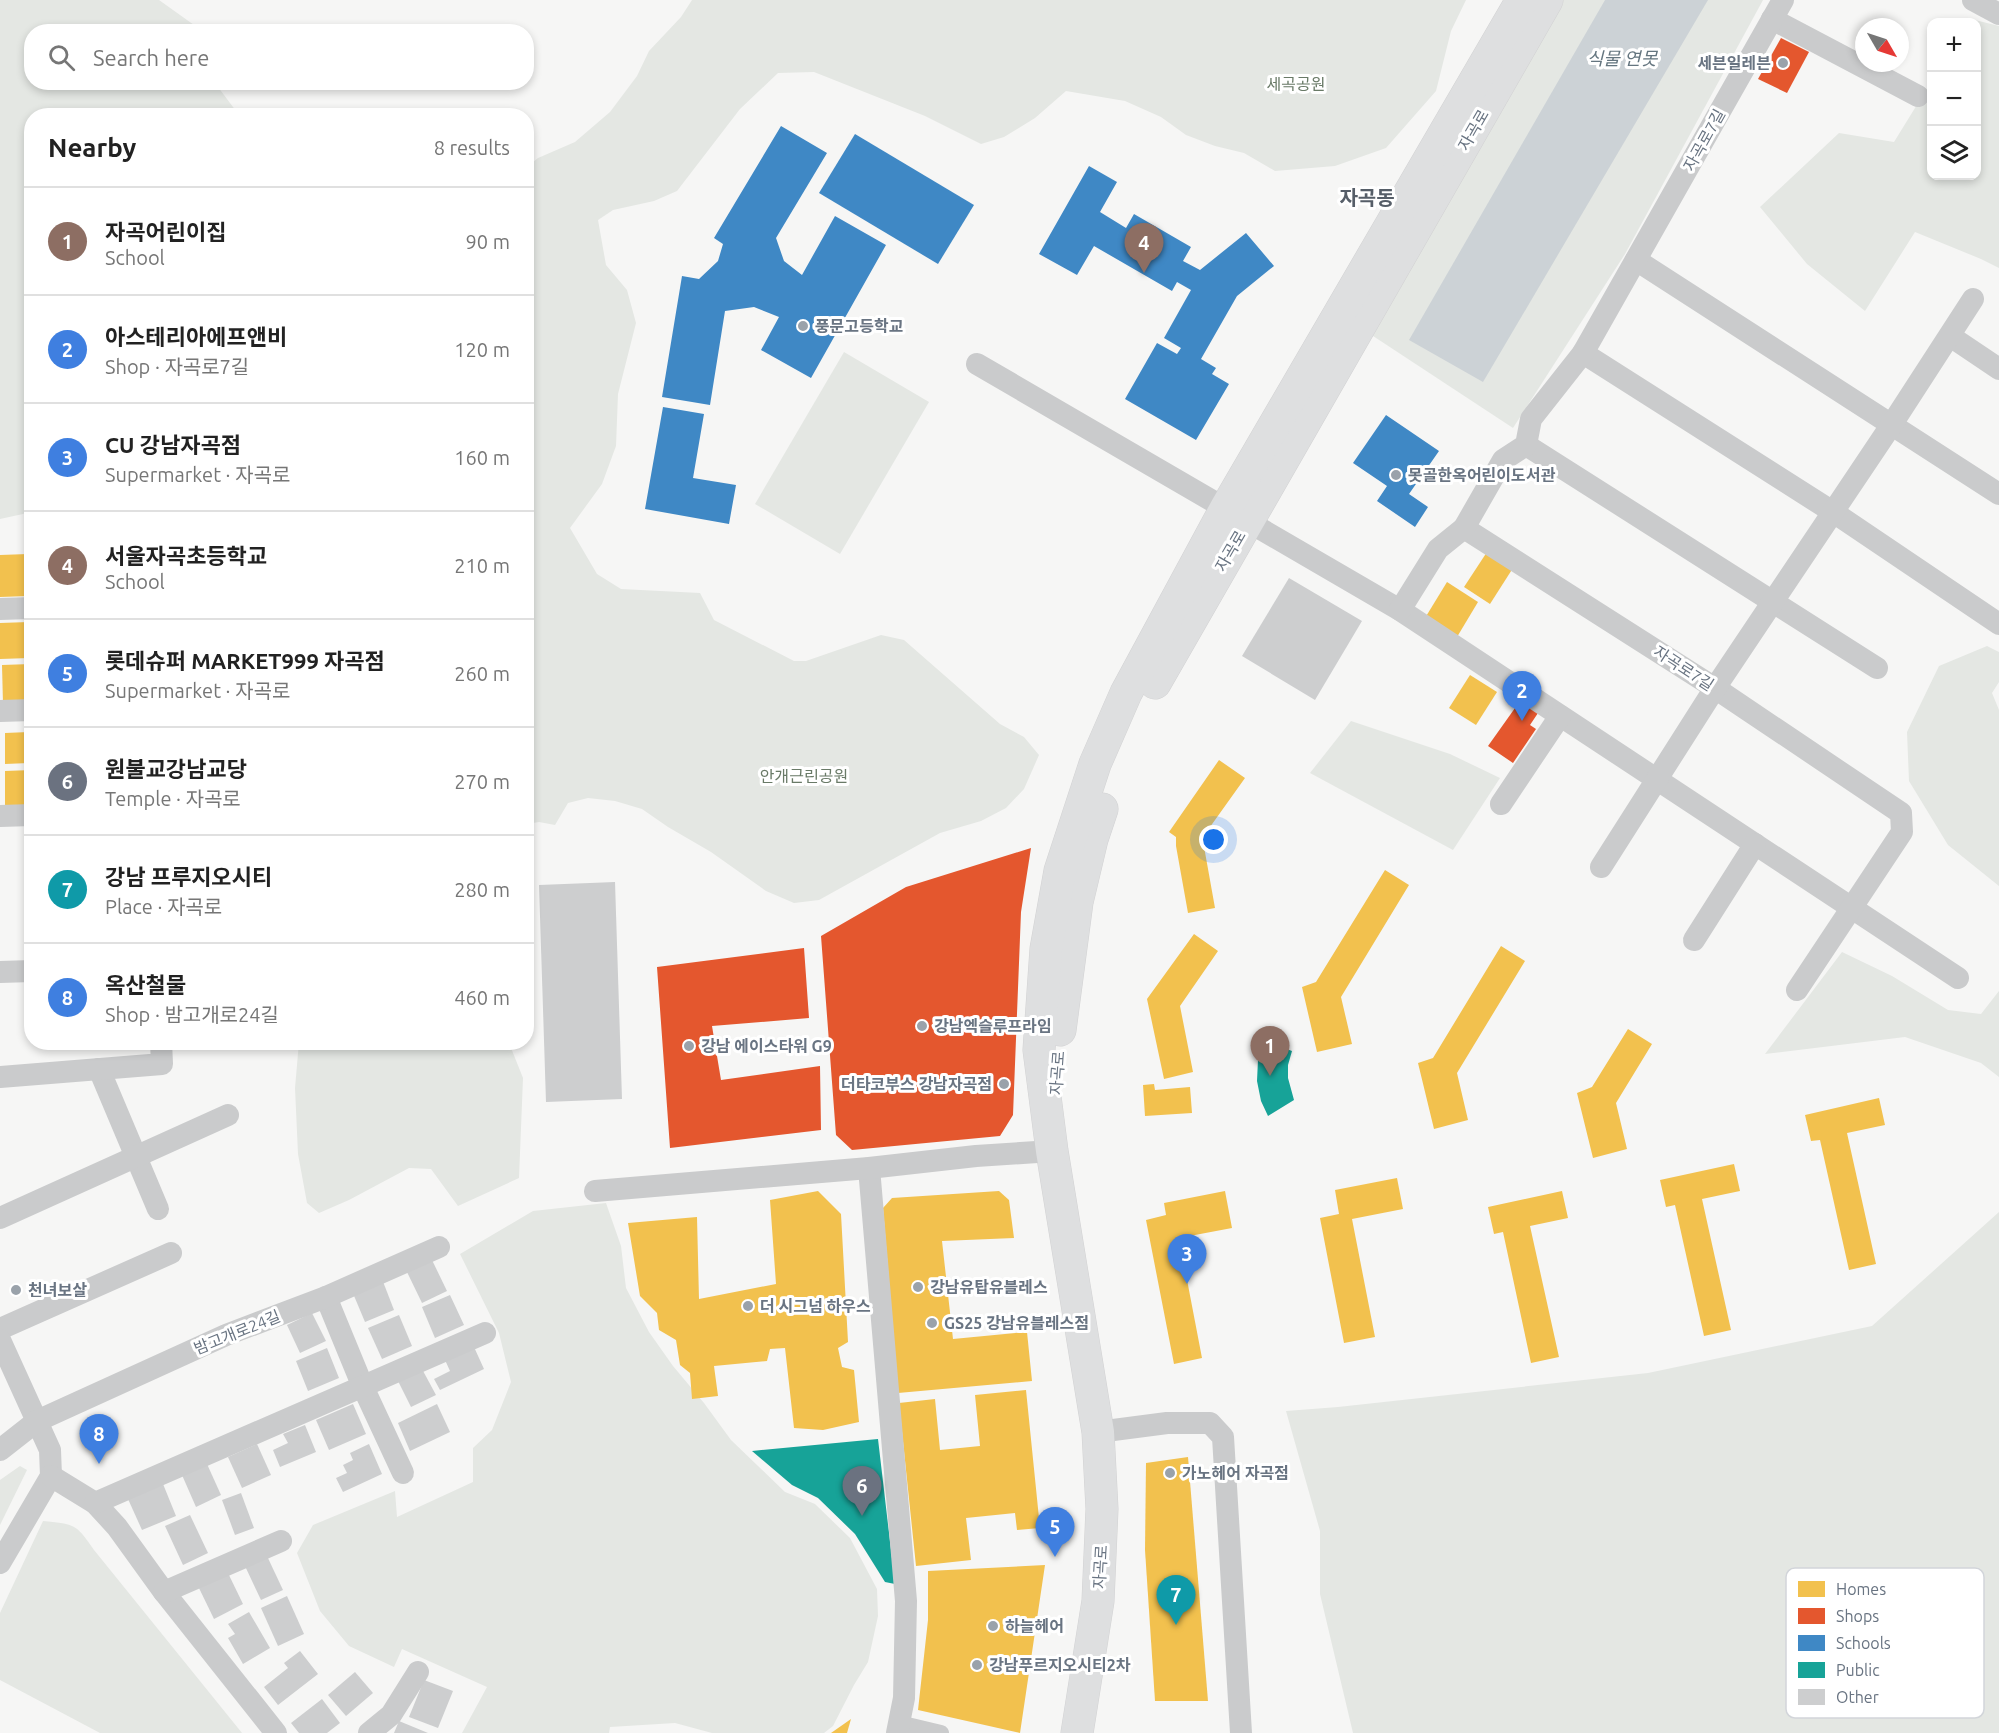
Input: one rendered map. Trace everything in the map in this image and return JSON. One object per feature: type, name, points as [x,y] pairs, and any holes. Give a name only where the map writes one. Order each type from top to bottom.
[{"type":"main road","name":"자곡로","points":[[1237,514],[1522,0]]},
{"type":"main road","name":"자곡로","points":[[1077,1733],[1098,1601],[1102,1509],[1098,1432],[1052,1151],[1039,1050],[1046,949],[1060,871],[1095,764],[1126,693],[1237,514],[1547,0]]},
{"type":"street","name":"자곡로7길","points":[[1526,445],[1531,419],[1583,353],[1777,9],[1918,96]]},
{"type":"street","points":[[1636,260],[1999,494]]},
{"type":"street","points":[[1601,867],[1715,688],[1973,299]]},
{"type":"street","points":[[1950,336],[1999,369]]},
{"type":"street","points":[[1583,353],[1833,512],[1999,624]]},
{"type":"street","points":[[977,364],[1400,610],[1958,978]]},
{"type":"street","points":[[1400,610],[1438,549],[1464,528],[1503,460],[1526,445],[1877,668]]},
{"type":"street","name":"자곡로7길","points":[[1464,528],[1715,688],[1901,813],[1902,832],[1852,908]]},
{"type":"street","points":[[0,609],[24,608]]},
{"type":"street","points":[[0,711],[24,710]]},
{"type":"street","points":[[1501,804],[1560,716]]},
{"type":"street","points":[[0,816],[24,815]]},
{"type":"street","points":[[1694,940],[1755,844]]},
{"type":"street","points":[[1797,990],[1852,908]]},
{"type":"street","points":[[0,972],[24,971]]},
{"type":"street","points":[[0,1077],[99,1069],[162,1053]]},
{"type":"street","points":[[99,1069],[158,1209]]},
{"type":"street","points":[[0,1218],[228,1115]]},
{"type":"street","points":[[595,1191],[868,1168],[976,1155],[1052,1151]]},
{"type":"street","points":[[868,1168],[906,1601],[904,1698],[898,1728],[941,1733]]},
{"type":"street","name":"밤고개로24길","points":[[0,1450],[37,1421],[226,1335],[326,1297],[439,1247]]},
{"type":"street","points":[[0,1329],[171,1253]]},
{"type":"street","points":[[326,1297],[403,1473]]},
{"type":"street","points":[[95,1503],[485,1333]]},
{"type":"street","points":[[0,1340],[50,1450],[51,1476],[0,1563]]},
{"type":"street","points":[[1098,1432],[1167,1423],[1210,1423],[1222,1437],[1241,1733]]},
{"type":"street","points":[[51,1476],[95,1503],[117,1527],[164,1592],[276,1733]]},
{"type":"street","points":[[164,1592],[281,1540]]},
{"type":"street","points":[[369,1733],[390,1715],[418,1672]]},
{"type":"green space","points":[[0,0],[159,0],[193,24],[24,24],[24,90],[220,90],[234,108],[24,108],[24,514],[0,519]]},
{"type":"green space","points":[[692,0],[1466,0],[1451,31],[1436,91],[1386,148],[1335,166],[1275,171],[1244,153],[1215,146],[1186,135],[1161,117],[1125,101],[1066,91],[1035,118],[1004,137],[981,144],[925,116],[814,72],[778,73],[740,109],[677,191],[654,201],[613,210],[598,220],[606,265],[627,290],[636,323],[618,394],[616,446],[602,484],[570,528],[597,574],[621,589],[700,593],[714,620],[794,661],[806,661],[881,635],[904,640],[1000,724],[1024,737],[1039,755],[1024,789],[1006,808],[981,821],[940,833],[819,900],[794,903],[766,891],[711,852],[642,809],[615,801],[588,798],[568,803],[555,825],[534,823],[534,161],[575,142],[610,112],[637,76],[649,51],[681,17]]},
{"type":"green space","points":[[1557,0],[1763,0],[1625,254],[1513,428],[1370,334]]},
{"type":"green space","points":[[1981,22],[1999,26],[1999,268],[1915,232],[1865,311],[1807,264],[1760,207],[1839,133],[1894,142],[1927,88],[1927,180],[1981,180]]},
{"type":"green space","points":[[844,352],[929,402],[840,554],[755,504]]},
{"type":"green space","points":[[1987,646],[1999,652],[1999,682],[1992,693],[1999,710],[1999,886],[1948,845],[1909,781],[1907,732],[1939,666]]},
{"type":"green space","points":[[1351,721],[1450,754],[1500,778],[1453,850],[1310,773]]},
{"type":"green space","points":[[1842,952],[1892,976],[1948,1010],[1981,1014],[1999,991],[1999,1077],[1981,1063],[1905,1037],[1765,1054]]},
{"type":"green space","points":[[298,1050],[512,1050],[523,1078],[519,1178],[458,1206],[431,1169],[409,1168],[319,1213],[307,1203],[298,1154],[295,1088]]},
{"type":"green space","points":[[606,1203],[621,1246],[626,1288],[649,1332],[731,1440],[785,1492],[815,1504],[850,1538],[877,1589],[878,1616],[868,1662],[833,1726],[824,1733],[712,1733],[675,1723],[610,1727],[609,1733],[462,1733],[487,1687],[402,1649],[394,1667],[349,1646],[320,1611],[297,1553],[313,1525],[395,1491],[397,1517],[473,1482],[473,1448],[492,1430],[511,1382],[499,1333],[460,1254],[533,1211]]},
{"type":"green space","points":[[1999,1212],[1999,1733],[1353,1733],[1320,1594],[1320,1531],[1286,1411],[1648,1373],[1872,1326]]},
{"type":"green space","points":[[20,1466],[27,1470],[0,1525],[0,1480]]},
{"type":"green space","points":[[43,1521],[74,1527],[83,1535],[242,1733],[100,1733],[0,1680],[0,1613]]},
{"type":"water","name":"식물 연못","points":[[1605,0],[1708,0],[1483,382],[1409,340]]},
{"type":"building: Homes","points":[[1487,552],[1513,568],[1490,604],[1464,587]]},
{"type":"building: Homes","points":[[24,554],[24,596],[0,597],[0,555]]},
{"type":"building: Homes","points":[[1447,582],[1478,602],[1457,637],[1425,618]]},
{"type":"building: Homes","points":[[24,622],[24,658],[0,659],[0,623]]},
{"type":"building: Homes","points":[[24,664],[24,703],[3,704],[2,665]]},
{"type":"building: Homes","points":[[1470,675],[1497,692],[1476,725],[1449,708]]},
{"type":"building: Homes","points":[[24,732],[24,763],[5,764],[5,733]]},
{"type":"building: Homes","points":[[1219,760],[1245,778],[1200,841],[1203,841],[1215,908],[1188,913],[1176,837],[1169,832]]},
{"type":"building: Homes","points":[[24,770],[24,809],[5,810],[5,771]]},
{"type":"building: Homes","points":[[1385,870],[1409,885],[1341,997],[1352,1044],[1317,1052],[1302,987],[1316,982]]},
{"type":"building: Homes","points":[[1194,934],[1218,951],[1180,1006],[1193,1072],[1164,1079],[1147,999]]},
{"type":"building: Homes","points":[[1501,946],[1525,961],[1457,1073],[1468,1120],[1434,1129],[1418,1063],[1433,1058]]},
{"type":"building: Homes","points":[[1628,1029],[1652,1044],[1616,1103],[1627,1149],[1593,1158],[1577,1093],[1592,1087]]},
{"type":"building: Homes","points":[[1154,1084],[1155,1090],[1190,1087],[1192,1113],[1145,1116],[1143,1085]]},
{"type":"building: Homes","points":[[1879,1098],[1885,1125],[1847,1133],[1876,1264],[1849,1270],[1820,1140],[1811,1141],[1805,1115]]},
{"type":"building: Homes","points":[[1734,1164],[1740,1191],[1702,1199],[1731,1330],[1704,1336],[1675,1205],[1666,1207],[1660,1180]]},
{"type":"building: Homes","points":[[1397,1178],[1403,1209],[1352,1219],[1375,1337],[1344,1343],[1320,1218],[1339,1214],[1335,1190]]},
{"type":"building: Homes","name":"더 시그넘 하우스","points":[[818,1191],[841,1214],[848,1342],[838,1348],[842,1367],[854,1370],[859,1422],[823,1430],[794,1428],[785,1348],[770,1349],[767,1361],[714,1366],[718,1396],[692,1399],[690,1373],[680,1365],[676,1340],[659,1330],[657,1313],[640,1296],[628,1223],[697,1217],[699,1299],[776,1284],[770,1200]]},
{"type":"building: Homes","name":"강남유탑유블레스","points":[[999,1191],[1009,1200],[1014,1238],[942,1241],[953,1339],[1027,1332],[1032,1381],[898,1393],[883,1208],[892,1198]]},
{"type":"building: Homes","points":[[1225,1191],[1232,1228],[1179,1238],[1202,1358],[1174,1364],[1146,1220],[1166,1215],[1164,1203]]},
{"type":"building: Homes","points":[[1562,1191],[1568,1218],[1530,1226],[1559,1357],[1531,1363],[1503,1232],[1494,1234],[1488,1207]]},
{"type":"building: Homes","points":[[1026,1390],[1040,1528],[1017,1530],[1015,1513],[966,1518],[971,1560],[916,1566],[899,1403],[935,1399],[940,1450],[980,1446],[975,1395]]},
{"type":"building: Homes","points":[[1188,1457],[1208,1701],[1155,1701],[1145,1550],[1146,1463]]},
{"type":"building: Homes","name":"강남푸르지오시티2차","points":[[1045,1565],[1020,1733],[918,1710],[928,1620],[928,1571]]},
{"type":"building: Homes","points":[[851,1719],[847,1733],[831,1733]]},
{"type":"building: Shops","points":[[1781,38],[1809,52],[1787,93],[1758,79]]},
{"type":"building: Shops","points":[[1520,701],[1538,713],[1530,725],[1536,729],[1513,763],[1488,746]]},
{"type":"building: Shops","name":"강남엑슬루프라임","points":[[1031,848],[1021,912],[1013,1115],[1000,1136],[852,1150],[836,1135],[821,936],[906,887]]},
{"type":"building: Shops","name":"강남 에이스타워 G9","points":[[804,948],[809,1018],[712,1026],[721,1080],[820,1066],[821,1130],[670,1148],[657,967]]},
{"type":"building: Schools","points":[[781,126],[827,153],[776,238],[784,261],[802,275],[835,216],[886,245],[811,378],[761,350],[779,317],[754,307],[725,311],[710,405],[662,397],[682,276],[699,279],[718,261],[723,244],[714,238]]},
{"type":"building: Schools","points":[[855,134],[974,205],[938,264],[819,193]]},
{"type":"building: Schools","points":[[1089,166],[1117,182],[1100,212],[1126,228],[1134,214],[1191,247],[1183,261],[1200,270],[1246,233],[1274,266],[1237,296],[1201,359],[1216,368],[1212,374],[1229,384],[1196,440],[1125,399],[1157,343],[1177,354],[1181,348],[1164,338],[1191,290],[1177,282],[1172,291],[1094,246],[1077,275],[1039,254]]},
{"type":"building: Schools","points":[[663,407],[704,414],[693,478],[736,485],[729,524],[645,509]]},
{"type":"building: Schools","name":"못골한옥어린이도서관","points":[[1386,415],[1439,451],[1409,494],[1428,507],[1415,527],[1377,501],[1387,486],[1353,463]]},
{"type":"building: Public","points":[[1263,1040],[1292,1051],[1288,1065],[1288,1078],[1294,1100],[1268,1116],[1261,1101],[1257,1081],[1258,1060]]},
{"type":"building: Public","points":[[878,1439],[895,1584],[885,1582],[855,1534],[818,1498],[792,1485],[752,1451]]},
{"type":"building: Other","points":[[1289,578],[1362,621],[1315,700],[1242,656]]},
{"type":"building: Other","points":[[615,882],[622,1099],[546,1102],[539,885]]},
{"type":"building: Other","points":[[432,1260],[447,1291],[422,1303],[407,1272]]},
{"type":"building: Other","points":[[382,1279],[394,1310],[365,1322],[352,1291]]},
{"type":"building: Other","points":[[450,1295],[464,1325],[435,1338],[422,1307]]},
{"type":"building: Other","points":[[312,1313],[326,1341],[300,1353],[287,1325]]},
{"type":"building: Other","points":[[399,1315],[412,1346],[382,1359],[368,1328]]},
{"type":"building: Other","points":[[474,1347],[484,1369],[440,1390],[434,1379],[450,1371],[445,1360]]},
{"type":"building: Other","points":[[327,1348],[339,1378],[308,1391],[296,1361]]},
{"type":"building: Other","points":[[422,1369],[436,1395],[411,1407],[398,1381]]},
{"type":"building: Other","points":[[353,1404],[366,1434],[329,1450],[316,1420]]},
{"type":"building: Other","points":[[437,1404],[450,1432],[410,1451],[398,1423]]},
{"type":"building: Other","points":[[305,1425],[316,1452],[280,1467],[273,1450],[288,1443],[283,1434]]},
{"type":"building: Other","points":[[257,1444],[271,1475],[242,1488],[228,1457]]},
{"type":"building: Other","points":[[369,1444],[382,1474],[343,1492],[336,1478],[347,1473],[343,1465],[353,1460],[350,1453]]},
{"type":"building: Other","points":[[207,1464],[221,1495],[196,1507],[182,1475]]},
{"type":"building: Other","points":[[163,1484],[176,1516],[142,1530],[128,1499]]},
{"type":"building: Other","points":[[241,1493],[254,1528],[235,1535],[222,1500]]},
{"type":"building: Other","points":[[190,1515],[208,1553],[183,1565],[165,1526]]},
{"type":"building: Other","points":[[267,1556],[283,1590],[261,1600],[245,1566]]},
{"type":"building: Other","points":[[227,1571],[243,1604],[214,1619],[198,1586]]},
{"type":"building: Other","points":[[287,1596],[304,1634],[278,1646],[261,1608]]},
{"type":"building: Other","points":[[249,1612],[270,1648],[243,1664],[228,1638],[235,1634],[228,1624]]},
{"type":"building: Other","points":[[300,1651],[318,1674],[278,1705],[264,1687],[288,1668],[284,1663]]},
{"type":"building: Other","points":[[355,1672],[373,1693],[346,1716],[328,1695]]},
{"type":"building: Other","points":[[424,1680],[453,1691],[438,1728],[409,1717]]},
{"type":"building: Other","points":[[322,1699],[340,1723],[327,1733],[299,1733],[291,1723]]},
{"type":"building: Other","points":[[399,1721],[428,1733],[394,1733]]},
{"type":"place","name":"세븐일레븐","points":[[1783,63]]},
{"type":"place","name":"서울자곡초등학교","points":[[1144,273]]},
{"type":"place","name":"풍문고등학교","points":[[803,326]]},
{"type":"place","name":"못골한옥어린이도서관","points":[[1396,475]]},
{"type":"place","name":"아스테리아에프앤비","points":[[1522,721]]},
{"type":"place","name":"강남엑슬루프라임","points":[[922,1026]]},
{"type":"place","name":"강남 에이스타워 G9","points":[[689,1046]]},
{"type":"place","name":"자곡어린이집","points":[[1270,1076]]},
{"type":"place","name":"더타코부스 강남자곡점","points":[[1004,1084]]},
{"type":"place","name":"CU 강남자곡점","points":[[1187,1284]]},
{"type":"place","name":"강남유탑유블레스","points":[[918,1287]]},
{"type":"place","name":"천녀보살","points":[[16,1290]]},
{"type":"place","name":"더 시그넘 하우스","points":[[748,1306]]},
{"type":"place","name":"GS25 강남유블레스점","points":[[932,1323]]},
{"type":"place","name":"옥산철물","points":[[99,1464]]},
{"type":"place","name":"가노헤어 자곡점","points":[[1170,1473]]},
{"type":"place","name":"원불교강남교당","points":[[862,1516]]},
{"type":"place","name":"롯데슈퍼 MARKET999 자곡점","points":[[1055,1557]]},
{"type":"place","name":"강남 프루지오시티","points":[[1176,1625]]},
{"type":"place","name":"하늘헤어","points":[[993,1626]]},
{"type":"place","name":"강남푸르지오시티2차","points":[[977,1665]]},
{"type":"district","name":"자곡동","points":[[1367,197]]},
{"type":"park label","name":"세곡공원","points":[[1296,84]]},
{"type":"park label","name":"안개근린공원","points":[[804,776]]}]
